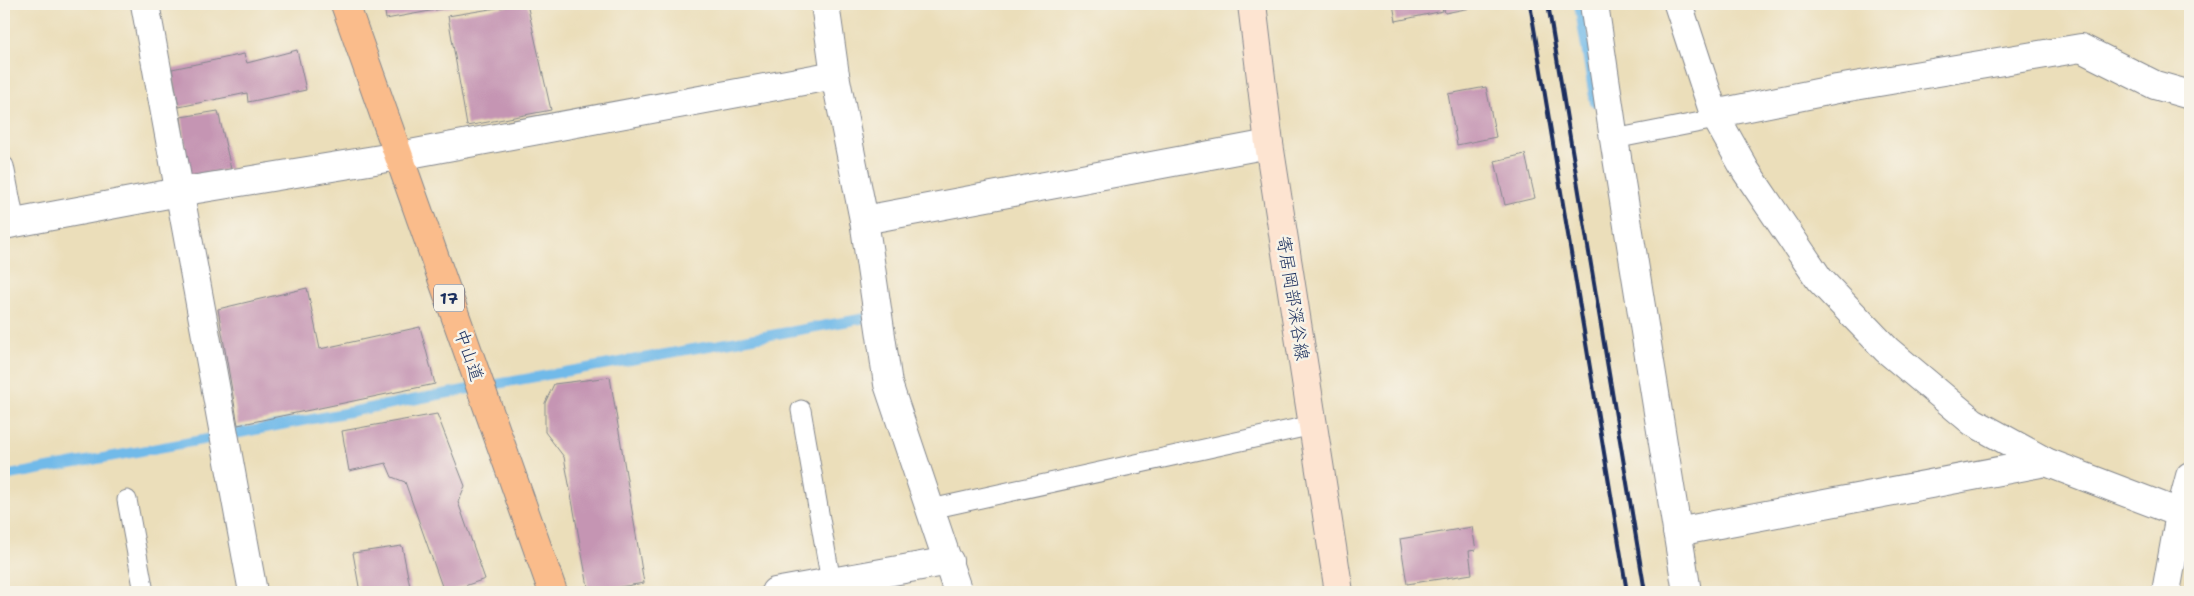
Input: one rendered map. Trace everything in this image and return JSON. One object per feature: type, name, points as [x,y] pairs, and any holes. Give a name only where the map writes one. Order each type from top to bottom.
[{"type":"highway","name":"中山道","points":[[344,4],[553,592]]},
{"type":"main road","name":"寄居岡部深谷線","points":[[1252,4],[1269,144],[1339,592]]},
{"type":"street","points":[[145,4],[252,592]]},
{"type":"street","points":[[825,4],[835,75],[864,220],[888,384],[958,592]]},
{"type":"street","points":[[1594,4],[1687,592]]},
{"type":"street","points":[[1678,4],[1715,116],[1746,171],[1819,279],[1886,350],[1973,422],[2046,462],[2185,515]]},
{"type":"street","points":[[1715,116],[1837,89],[2081,48],[2155,85],[2190,95]]},
{"type":"street","points":[[10,224],[179,192],[398,156],[835,75]]},
{"type":"street","points":[[864,220],[1269,144]]},
{"type":"street","points":[[1677,532],[2046,462]]},
{"type":"street","points":[[2166,592],[2185,515],[2190,476]]},
{"type":"street","points":[[775,592],[949,561]]},
{"type":"lane","points":[[1614,139],[1715,116]]},
{"type":"lane","points":[[4,166],[10,224]]},
{"type":"lane","points":[[801,410],[831,582]]},
{"type":"lane","points":[[931,509],[1313,425]]},
{"type":"lane","points":[[127,500],[144,592]]},
{"type":"building","points":[[384,4],[463,4],[463,5],[386,19]]},
{"type":"building","points":[[527,4],[551,110],[467,126],[448,16]]},
{"type":"building","points":[[1393,4],[1441,4],[1443,11],[1396,21]]},
{"type":"building","points":[[1443,4],[1486,4],[1486,5],[1445,13]]},
{"type":"building","points":[[297,50],[306,90],[248,102],[247,93],[179,107],[172,69],[244,54],[247,63]]},
{"type":"building","points":[[1486,87],[1496,137],[1457,145],[1448,94]]},
{"type":"building","points":[[218,111],[231,169],[189,176],[181,117]]},
{"type":"building","points":[[1525,154],[1535,198],[1505,205],[1495,161]]},
{"type":"building","points":[[307,288],[320,349],[420,327],[435,384],[238,425],[218,309]]},
{"type":"building","points":[[610,377],[644,583],[589,592],[564,457],[545,432],[545,403],[554,384]]},
{"type":"building","points":[[437,414],[465,486],[458,502],[485,579],[447,592],[444,592],[405,482],[392,477],[386,463],[349,471],[342,431]]},
{"type":"building","points":[[1472,527],[1476,550],[1469,551],[1472,574],[1407,584],[1400,539]]},
{"type":"building","points":[[402,546],[411,592],[360,592],[353,553]]},
{"type":"waterway","points":[[1579,4],[1595,103]]},
{"type":"waterway","points":[[4,476],[480,387],[877,316]]},
{"type":"railway","points":[[1530,4],[1627,592]]},
{"type":"railway","points":[[1548,4],[1645,592]]}]
